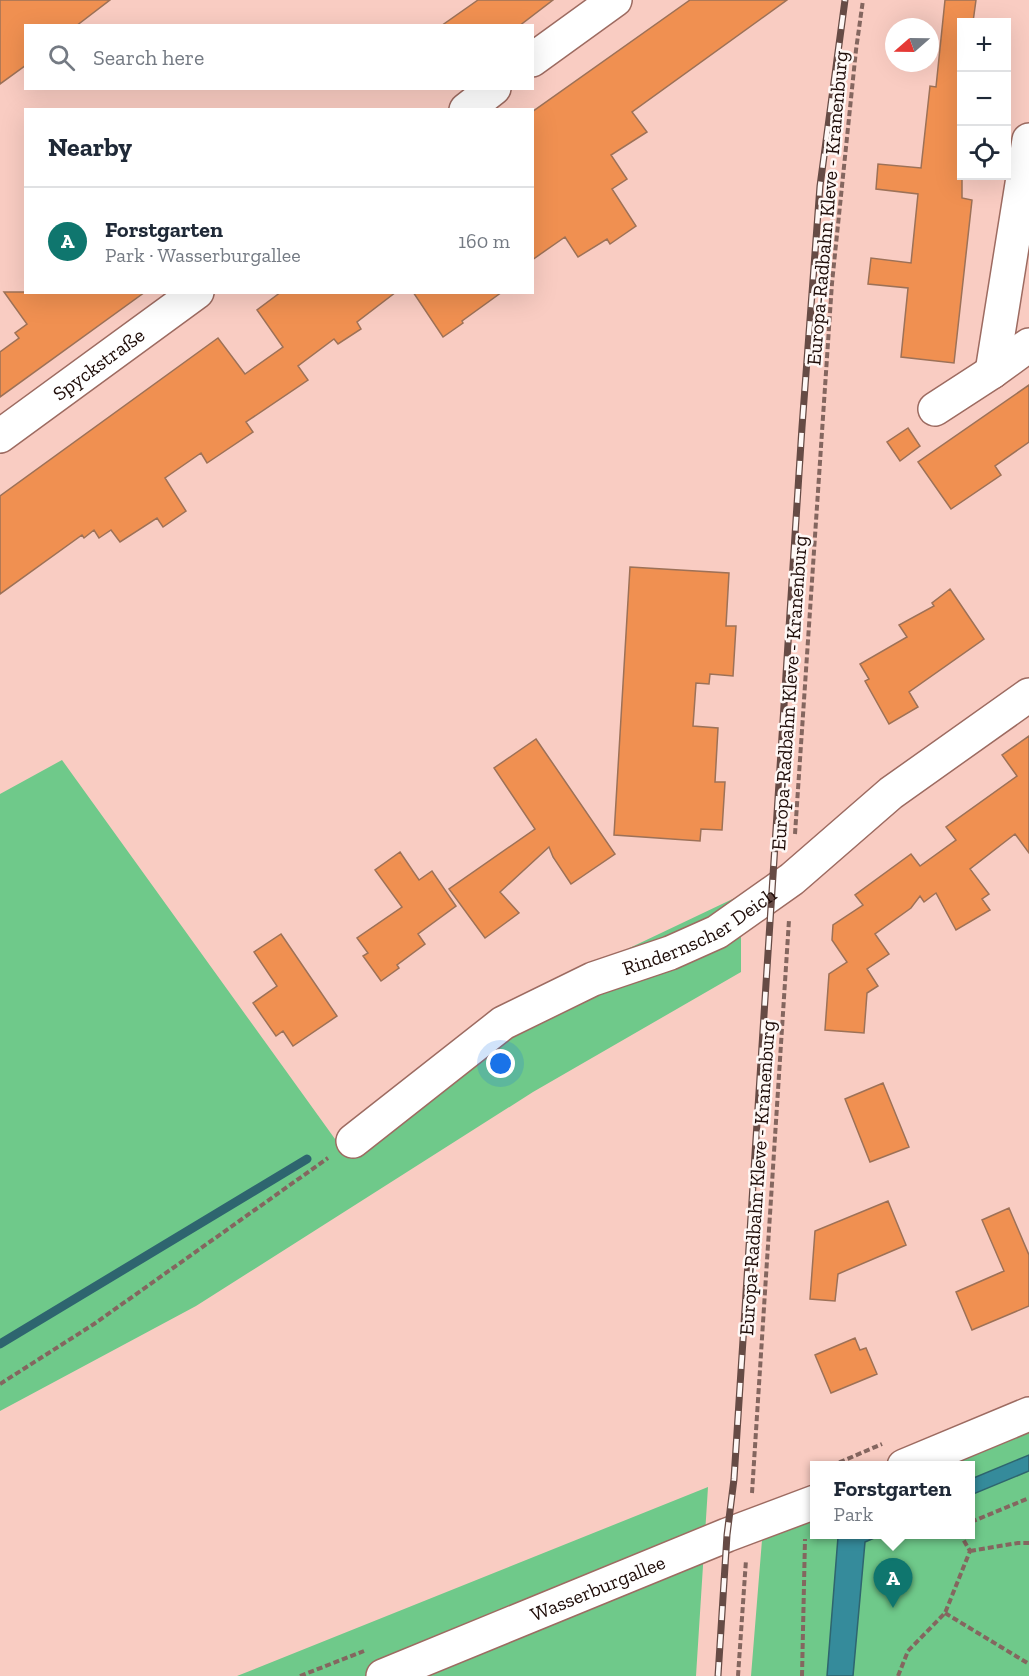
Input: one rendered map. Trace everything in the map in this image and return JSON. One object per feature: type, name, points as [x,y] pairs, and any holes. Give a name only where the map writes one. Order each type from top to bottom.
[{"type":"street","points":[[534,59],[615,0]]},
{"type":"street","points":[[469,108],[491,90]]},
{"type":"street","points":[[992,372],[1029,140]]},
{"type":"street","name":"Spyckstraße","points":[[0,436],[194,294]]},
{"type":"street","points":[[935,409],[1029,345]]},
{"type":"street","name":"Rindernscher Deich","points":[[353,1141],[504,1023],[593,980],[670,953],[717,932],[792,879],[891,793],[1029,695]]},
{"type":"street","points":[[916,1461],[1029,1414]]},
{"type":"street","name":"Wasserburgallee","points":[[383,1676],[750,1513],[810,1504]]},
{"type":"path","name":"Europa-Radbahn Kleve - Kranenburg","points":[[738,1676],[832,283],[863,0]]},
{"type":"path","points":[[0,1384],[94,1324],[353,1141]]},
{"type":"path","points":[[975,1520],[1029,1498]]},
{"type":"path","points":[[802,1676],[810,1523]]},
{"type":"path","points":[[963,1539],[970,1551]]},
{"type":"path","points":[[970,1551],[1029,1543]]},
{"type":"path","points":[[898,1676],[908,1651],[945,1613],[970,1551]]},
{"type":"path","points":[[945,1613],[1029,1664]]},
{"type":"green space","points":[[62,760],[335,1139],[497,1011],[741,895],[741,972],[533,1092],[196,1306],[0,1411],[0,794]]},
{"type":"green space","points":[[1029,1432],[1029,1676],[751,1676],[762,1540],[810,1521],[810,1539],[975,1539],[975,1461],[956,1461]]},
{"type":"green space","points":[[708,1487],[696,1676],[237,1676]]},
{"type":"water","points":[[1029,1455],[1029,1471],[975,1493],[975,1477]]},
{"type":"water","points":[[838,1539],[872,1539],[865,1542],[853,1676],[827,1676]]},
{"type":"building","points":[[0,0],[110,0],[79,24],[24,24],[24,66],[0,84]]},
{"type":"building","points":[[478,0],[553,0],[522,24],[444,24]]},
{"type":"building","points":[[690,0],[787,0],[632,112],[647,132],[611,155],[627,179],[612,189],[636,226],[610,244],[607,239],[578,257],[565,237],[534,259],[534,111]]},
{"type":"building","points":[[945,0],[976,0],[974,18],[957,18],[957,180],[962,180],[962,198],[972,200],[954,363],[901,357],[908,288],[868,284],[871,258],[911,263],[918,194],[876,189],[878,164],[921,168],[930,86],[936,87]]},
{"type":"building","points":[[4,292],[142,294],[0,397],[0,352],[19,338],[15,333],[27,324]]},
{"type":"building","points":[[278,294],[393,294],[357,322],[361,329],[338,344],[334,339],[298,366],[308,380],[246,422],[253,432],[207,463],[201,453],[165,478],[186,511],[163,527],[157,518],[120,542],[111,530],[99,538],[94,530],[84,538],[82,535],[0,594],[0,496],[218,338],[245,374],[283,347],[257,310]]},
{"type":"building","points":[[414,294],[499,294],[462,321],[463,323],[443,337]]},
{"type":"building","points":[[1029,385],[1029,442],[995,466],[1001,475],[951,509],[918,462]]},
{"type":"building","points":[[908,428],[920,446],[900,461],[887,442]]},
{"type":"building","points":[[630,567],[729,573],[726,626],[736,626],[733,676],[710,674],[709,684],[696,683],[693,726],[718,728],[715,782],[725,782],[722,830],[701,829],[700,841],[614,835]]},
{"type":"building","points":[[950,589],[984,639],[909,692],[918,707],[889,724],[865,681],[869,679],[860,664],[907,637],[899,625],[934,606],[932,603]]},
{"type":"building","points":[[1029,736],[1029,853],[1015,834],[970,869],[989,894],[982,899],[990,910],[956,930],[936,893],[924,902],[920,896],[911,908],[875,934],[889,954],[867,969],[878,986],[867,993],[864,1033],[825,1030],[829,974],[847,962],[832,940],[833,925],[863,905],[855,895],[911,854],[920,866],[956,840],[946,827],[1017,776],[1002,755]]},
{"type":"building","points":[[536,739],[615,854],[571,884],[549,847],[500,892],[519,913],[485,938],[449,889],[535,829],[494,768]]},
{"type":"building","points":[[400,852],[419,880],[432,871],[456,906],[418,934],[425,944],[397,965],[399,968],[381,981],[363,956],[368,953],[357,938],[402,907],[375,870]]},
{"type":"building","points":[[281,934],[337,1016],[293,1046],[283,1031],[276,1036],[253,1003],[277,986],[254,952]]},
{"type":"building","points":[[883,1083],[909,1147],[870,1162],[845,1099]]},
{"type":"building","points":[[888,1201],[906,1245],[838,1274],[835,1301],[810,1299],[815,1231]]},
{"type":"building","points":[[1009,1208],[1029,1255],[1029,1306],[972,1330],[956,1292],[1004,1271],[982,1220]]},
{"type":"building","points":[[855,1338],[860,1350],[866,1348],[877,1374],[831,1393],[815,1355]]},
{"type":"waterway","points":[[0,1344],[307,1159]]},
{"type":"railway","points":[[718,1676],[727,1535],[734,1479],[802,427],[820,186],[845,0]]},
{"type":"place","name":"Forstgarten","points":[[893,1608]]}]
